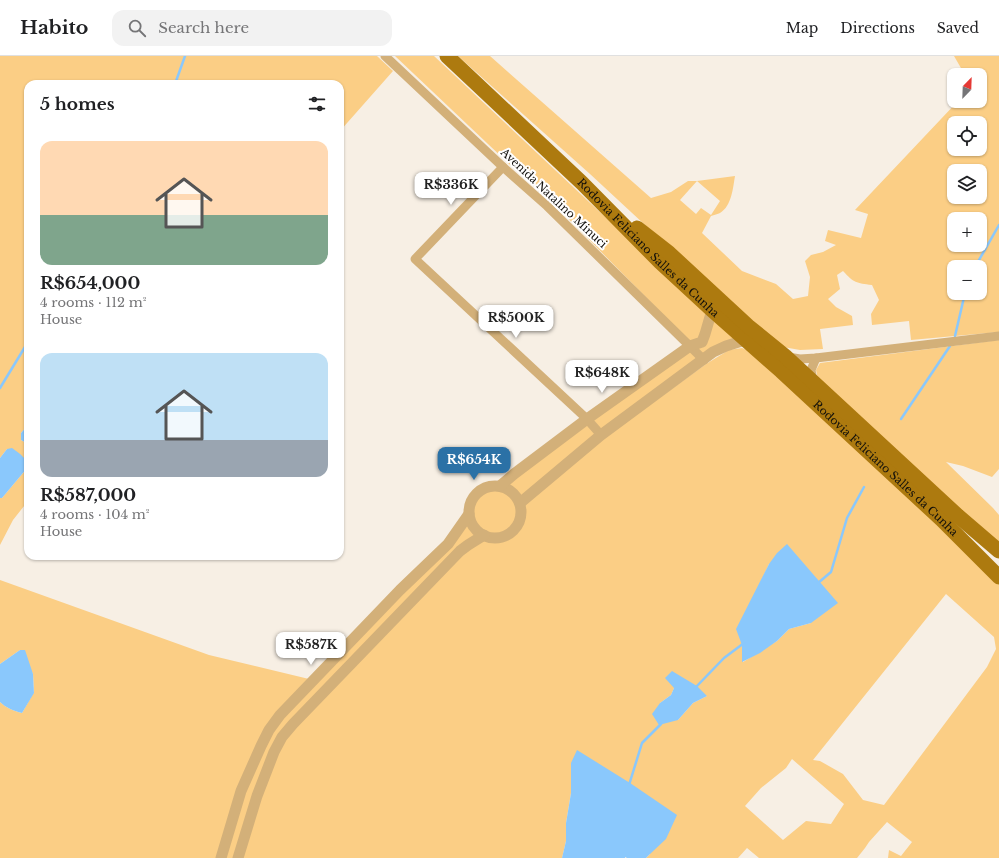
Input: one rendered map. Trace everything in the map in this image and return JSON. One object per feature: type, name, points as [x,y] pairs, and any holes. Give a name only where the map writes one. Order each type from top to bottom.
[{"type":"main road","points":[[446,56],[582,183]]},
{"type":"main road","name":"Rodovia Feliciano Salles da Cunha","points":[[582,183],[660,262],[924,503],[999,577]]},
{"type":"main road","name":"Rodovia Feliciano Salles da Cunha","points":[[582,183],[669,253],[748,326],[785,356],[958,516],[999,551]]},
{"type":"street","name":"Avenida Natalino Minuci","points":[[385,56],[503,167],[547,206],[704,360]]},
{"type":"street","points":[[503,167],[415,259],[587,419],[601,435]]},
{"type":"street","points":[[500,486],[587,419],[690,346],[702,342],[712,310]]},
{"type":"street","points":[[785,356],[800,359],[816,358],[999,336]]},
{"type":"street","points":[[520,503],[601,435],[713,352],[745,340]]},
{"type":"street","points":[[813,382],[811,370],[816,358]]},
{"type":"street","points":[[500,486],[507,488],[517,497],[520,503],[521,517],[519,523],[510,534],[504,537],[490,538],[484,536],[473,527],[470,520],[469,507],[472,500],[480,490],[486,487],[500,486]]},
{"type":"street","points":[[221,858],[241,791],[269,730],[280,715],[400,590],[448,544],[469,514]]},
{"type":"street","points":[[238,858],[257,796],[274,752],[282,737],[460,551],[484,536]]},
{"type":"shaded area","points":[[0,56],[377,56],[393,71],[344,126],[344,80],[24,80],[24,430],[21,433],[21,440],[24,442],[24,460],[7,449],[0,458]]},
{"type":"shaded area","points":[[395,56],[434,56],[707,314],[698,341],[690,342],[551,201],[507,162]]},
{"type":"shaded area","points":[[458,56],[490,56],[651,198],[671,192],[688,181],[735,176],[731,196],[727,206],[720,213],[711,216],[702,233],[742,271],[776,284],[793,299],[808,296],[810,277],[805,261],[811,255],[823,252],[836,245],[825,241],[828,230],[861,238],[868,214],[855,210],[951,108],[987,108],[987,68],[961,68],[954,56],[999,56],[999,332],[911,340],[909,321],[872,325],[871,314],[879,300],[872,285],[856,282],[843,271],[837,275],[840,289],[828,299],[836,307],[852,316],[853,325],[820,329],[823,349],[800,350],[783,347],[672,250],[590,174]],"holes":[[[697,181],[720,201],[711,215],[701,208],[696,214],[680,200]]]},
{"type":"shaded area","points":[[712,317],[738,340],[705,357],[694,346]]},
{"type":"shaded area","points":[[999,340],[999,469],[992,477],[963,466],[946,462],[999,515],[999,542],[960,510],[818,379],[816,370],[820,363]]},
{"type":"shaded area","points":[[742,348],[749,351],[939,525],[999,584],[999,858],[888,858],[889,850],[901,856],[912,842],[887,822],[857,858],[759,858],[747,848],[738,858],[646,858],[650,854],[571,771],[571,793],[566,823],[566,841],[562,858],[241,858],[260,797],[284,738],[463,552],[484,538],[493,540],[501,539],[514,533],[519,528],[522,521],[523,504],[604,438],[706,364],[729,350]],"holes":[[[769,564],[811,623],[789,629],[777,641],[743,662],[742,645],[755,594]],[[946,594],[994,637],[996,649],[987,667],[884,805],[863,800],[843,774],[820,761],[813,760]],[[674,688],[707,696],[693,703],[678,720],[660,703],[671,695]],[[792,759],[844,804],[831,824],[806,821],[783,840],[745,806],[761,788],[786,768]]]},
{"type":"shaded area","points":[[688,350],[698,358],[602,431],[592,418]]},
{"type":"shaded area","points":[[586,422],[596,433],[522,497],[507,486]]},
{"type":"shaded area","points":[[24,472],[24,506],[13,520],[0,545],[0,498],[2,498]]},
{"type":"shaded area","points":[[495,488],[504,490],[512,495],[517,503],[519,512],[517,521],[512,529],[504,534],[495,536],[486,534],[478,529],[473,521],[471,512],[473,503],[478,495],[486,490]]},
{"type":"shaded area","points":[[468,522],[479,535],[291,723],[236,858],[224,858],[243,792],[270,731]]},
{"type":"shaded area","points":[[0,580],[209,655],[309,679],[278,711],[216,858],[0,858],[0,702],[10,709],[22,713],[34,692],[33,674],[20,650],[0,664]]},
{"type":"water","points":[[24,430],[24,442],[21,440],[21,433]]},
{"type":"water","points":[[12,448],[24,458],[24,472],[2,498],[0,498],[0,458],[7,449]]},
{"type":"water","points":[[787,544],[838,603],[811,623],[789,629],[777,641],[760,653],[742,662],[742,645],[736,629],[769,564],[777,553]]},
{"type":"water","points":[[20,650],[25,650],[33,674],[34,693],[22,713],[10,709],[0,702],[0,664]]},
{"type":"water","points":[[672,671],[697,686],[707,696],[693,703],[678,720],[659,725],[652,714],[660,703],[671,695],[674,688],[665,678]]},
{"type":"water","points":[[577,750],[630,783],[677,815],[666,839],[646,858],[562,858],[566,841],[566,823],[571,793],[571,763]]},
{"type":"waterway","points":[[176,80],[185,56]]},
{"type":"waterway","points":[[979,260],[999,225]]},
{"type":"waterway","points":[[955,336],[963,300]]},
{"type":"waterway","points":[[901,419],[950,346]]},
{"type":"waterway","points":[[0,388],[24,349]]},
{"type":"waterway","points":[[818,583],[831,572],[847,518],[864,487]]},
{"type":"waterway","points":[[695,688],[724,658],[744,643]]},
{"type":"waterway","points":[[629,785],[642,743],[661,724]]}]
